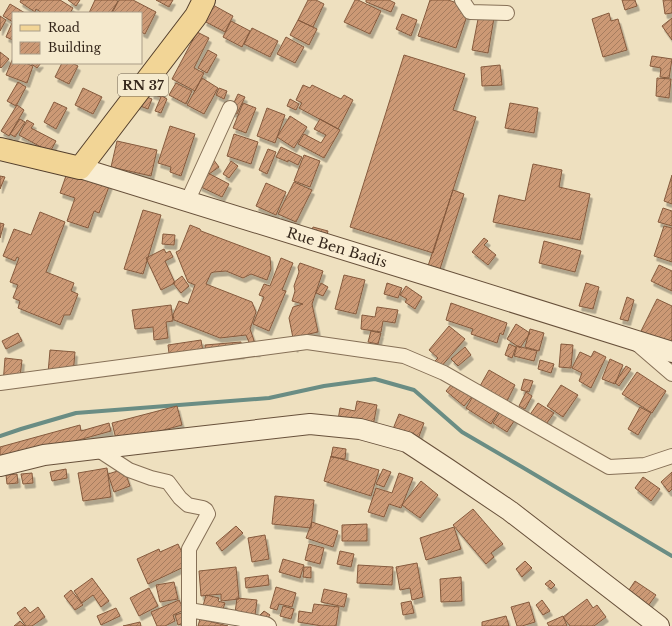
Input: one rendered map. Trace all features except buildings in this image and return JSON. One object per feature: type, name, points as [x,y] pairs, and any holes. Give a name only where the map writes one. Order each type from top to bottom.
[{"type":"main road","name":"RN 37","points":[[80,168],[196,16],[204,0]]},
{"type":"main road","name":"Rue Ben Badis","points":[[0,149],[80,168]]},
{"type":"street","points":[[462,0],[470,12],[507,13]]},
{"type":"street","points":[[187,202],[230,108]]},
{"type":"street","name":"Rue Ben Badis","points":[[80,168],[671,352]]},
{"type":"street","points":[[632,340],[672,374]]},
{"type":"street","points":[[0,383],[307,342],[404,356],[444,373],[610,467],[646,465],[672,456]]},
{"type":"street","points":[[0,466],[44,455],[310,424],[360,429],[407,442],[448,468],[510,512],[659,626]]},
{"type":"street","points":[[97,449],[129,470],[168,482],[180,498],[188,505],[206,510],[208,514],[189,549],[189,626]]},
{"type":"street","points":[[189,610],[236,618],[266,624],[269,626]]},
{"type":"waterway","points":[[0,436],[76,413],[269,398],[324,386],[375,379],[414,390],[462,432],[672,556]]}]
